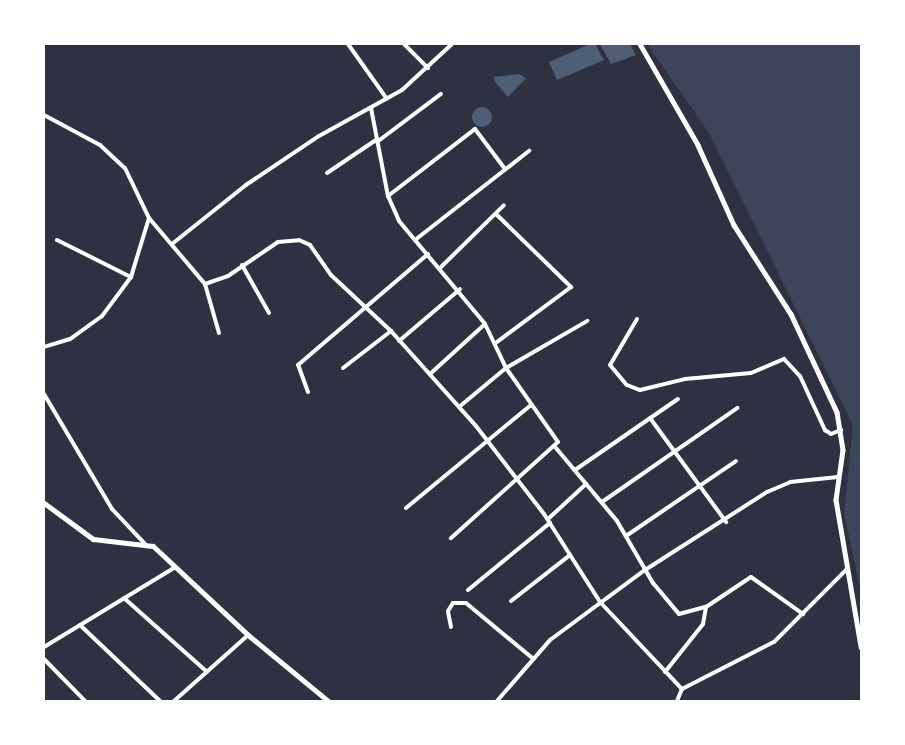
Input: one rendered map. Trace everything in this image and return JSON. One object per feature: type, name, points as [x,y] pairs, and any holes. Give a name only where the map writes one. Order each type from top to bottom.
[{"type":"main road","points":[[44,503],[93,539],[153,546],[174,568],[248,635],[328,701]]},
{"type":"street","points":[[348,44],[387,99]]},
{"type":"street","points":[[404,44],[428,68]]},
{"type":"street","points":[[172,244],[254,179],[387,99],[428,68],[452,44]]},
{"type":"street","points":[[640,44],[698,145],[734,225],[791,314],[823,377],[841,430],[836,500],[846,570],[861,647]]},
{"type":"street","points":[[327,174],[441,94]]},
{"type":"street","points":[[371,108],[388,196],[415,240],[460,289],[485,324],[497,342],[506,368],[558,442],[556,448],[517,479],[451,538]]},
{"type":"street","points":[[44,115],[100,146],[125,168],[149,218],[205,284],[219,333]]},
{"type":"street","points":[[388,196],[475,128],[505,169]]},
{"type":"street","points":[[415,240],[529,151]]},
{"type":"street","points":[[441,267],[504,205]]},
{"type":"street","points":[[496,214],[572,287],[497,342]]},
{"type":"street","points":[[44,348],[70,340],[102,316],[131,277],[149,218]]},
{"type":"street","points":[[57,240],[131,277]]},
{"type":"street","points":[[205,284],[242,265],[278,242],[299,240],[310,245],[331,275],[391,331],[459,407],[549,521],[600,602],[682,689]]},
{"type":"street","points":[[308,392],[295,368],[368,308],[428,254]]},
{"type":"street","points":[[242,265],[269,313]]},
{"type":"street","points":[[399,341],[460,289]]},
{"type":"street","points":[[637,319],[610,365],[627,385],[640,390],[685,379],[751,373],[784,359],[800,376],[825,430],[831,434],[841,430]]},
{"type":"street","points":[[459,407],[506,368],[587,321]]},
{"type":"street","points":[[430,374],[485,324]]},
{"type":"street","points":[[343,368],[391,331]]},
{"type":"street","points":[[44,394],[112,508],[146,545]]},
{"type":"street","points":[[576,470],[678,399]]},
{"type":"street","points":[[406,508],[531,405]]},
{"type":"street","points":[[602,502],[674,450],[737,408]]},
{"type":"street","points":[[650,418],[726,522]]},
{"type":"street","points":[[556,448],[602,502],[626,536],[645,570],[680,614],[706,607],[751,577],[803,614]]},
{"type":"street","points":[[626,536],[700,484],[736,462]]},
{"type":"street","points":[[497,701],[532,657],[600,602],[645,570],[726,522],[767,492],[790,482],[838,477]]},
{"type":"street","points":[[468,590],[549,521],[586,484]]},
{"type":"street","points":[[511,601],[570,555]]},
{"type":"street","points":[[44,647],[174,568]]},
{"type":"street","points":[[677,701],[682,689],[774,642],[846,570]]},
{"type":"street","points":[[124,598],[207,672]]},
{"type":"street","points":[[451,627],[448,611],[453,603],[466,603],[532,657]]},
{"type":"street","points":[[665,672],[703,624],[706,607]]},
{"type":"street","points":[[80,625],[160,701]]},
{"type":"street","points":[[174,701],[248,635]]},
{"type":"street","points":[[44,659],[85,701]]},
{"type":"shaded area","points":[[590,44],[595,44],[604,60],[557,80],[549,62]]},
{"type":"shaded area","points":[[600,44],[630,44],[636,55],[611,64]]},
{"type":"shaded area","points":[[647,44],[861,44],[861,592],[844,513],[853,425],[709,133]]},
{"type":"shaded area","points":[[519,74],[526,78],[508,97],[495,82],[494,77]]},
{"type":"shaded area","points":[[482,107],[489,110],[492,117],[489,124],[482,127],[475,124],[472,117],[475,110]]}]
